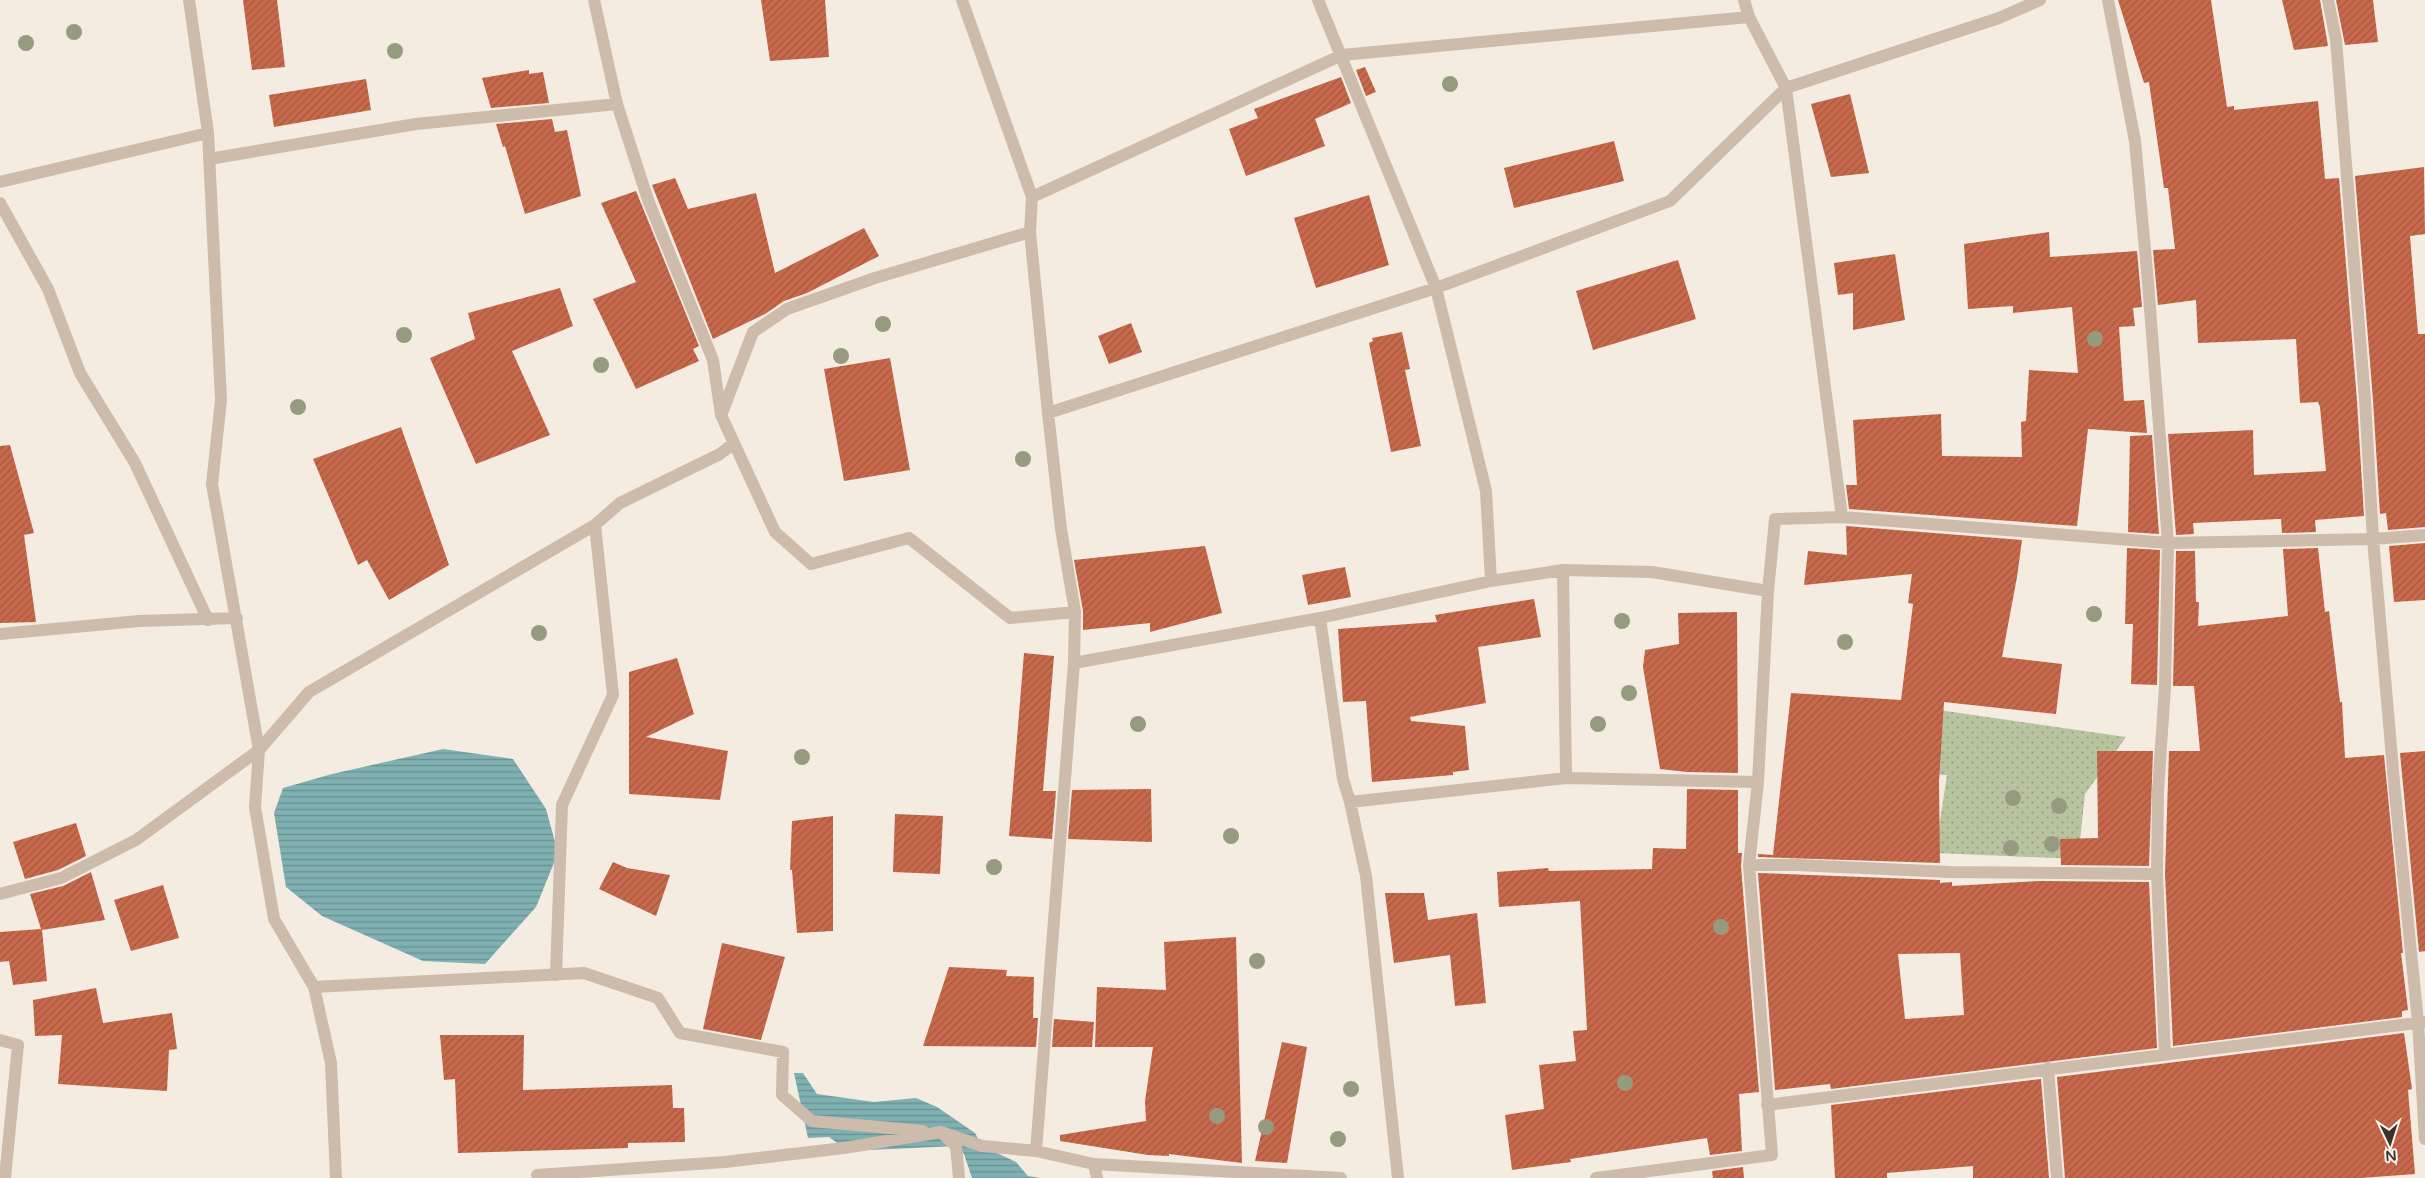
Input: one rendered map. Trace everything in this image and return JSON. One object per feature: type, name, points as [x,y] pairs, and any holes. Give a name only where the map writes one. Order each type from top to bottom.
[{"type":"street","points":[[189,0],[208,133],[220,400],[212,484],[259,750],[255,807],[274,919],[314,987],[331,1063],[336,1178]]},
{"type":"street","points":[[594,0],[617,104],[648,200],[713,360],[721,415],[775,532],[811,564],[909,538],[1010,618],[1075,612]]},
{"type":"street","points":[[962,0],[1032,197],[1030,232],[1048,413],[1061,529],[1075,612],[1074,663],[1036,1151]]},
{"type":"street","points":[[1318,0],[1436,288],[1486,491],[1491,581]]},
{"type":"street","points":[[1744,0],[1749,17],[1786,88],[1842,517]]},
{"type":"street","points":[[1048,413],[1436,288],[1670,201],[1786,88],[1999,18],[2040,0]]},
{"type":"street","points":[[2108,0],[2135,141],[2168,542],[2164,687],[2158,791],[2157,874],[2165,1054]]},
{"type":"street","points":[[2328,0],[2336,40],[2365,400],[2373,539],[2395,793],[2421,1022],[2425,1139]]},
{"type":"street","points":[[1032,197],[1342,55],[1749,17]]},
{"type":"street","points":[[209,159],[416,124],[617,104]]},
{"type":"street","points":[[0,182],[208,133]]},
{"type":"street","points":[[0,203],[48,289],[80,373],[135,463],[208,620]]},
{"type":"street","points":[[721,415],[753,332],[787,309],[875,278],[1030,232]]},
{"type":"street","points":[[0,894],[61,878],[136,840],[259,750],[309,692],[595,525],[620,503],[720,454],[734,443]]},
{"type":"street","points":[[1596,1178],[1772,1155],[1749,865],[1758,782],[1768,591],[1775,519],[1842,517],[2168,542],[2373,539],[2425,535]]},
{"type":"street","points":[[556,975],[562,805],[613,696],[595,525]]},
{"type":"street","points":[[1074,663],[1320,618],[1491,581],[1563,570],[1652,572],[1768,591]]},
{"type":"street","points":[[1563,570],[1566,778]]},
{"type":"street","points":[[0,634],[139,621],[237,618]]},
{"type":"street","points":[[1320,618],[1343,779],[1350,802],[1366,876],[1398,1178]]},
{"type":"street","points":[[1350,802],[1566,778],[1758,782]]},
{"type":"street","points":[[1749,865],[1797,865],[1960,873],[2157,874]]},
{"type":"street","points":[[314,987],[584,973],[658,998],[680,1033],[783,1052],[782,1095],[812,1121],[941,1132],[982,1146],[1036,1151],[1094,1164],[1341,1178]]},
{"type":"street","points":[[1767,1105],[2421,1022]]},
{"type":"street","points":[[0,1040],[18,1045],[4,1178]]},
{"type":"street","points":[[2048,1068],[2056,1178]]},
{"type":"street","points":[[537,1175],[725,1162],[844,1148],[941,1132]]},
{"type":"street","points":[[941,1132],[956,1146],[959,1178]]},
{"type":"street","points":[[1094,1164],[1097,1178]]},
{"type":"green space","points":[[1911,706],[2126,737],[2085,794],[2078,859],[1935,853],[1947,775],[1885,773]]},
{"type":"water","points":[[443,749],[513,759],[546,809],[558,853],[536,907],[485,964],[423,961],[322,916],[286,887],[274,813],[283,788],[332,774]]},
{"type":"water","points":[[794,1073],[803,1073],[817,1094],[874,1102],[916,1098],[937,1107],[975,1133],[982,1146],[1016,1162],[1028,1176],[1040,1178],[972,1178],[964,1154],[956,1146],[848,1151],[829,1137],[808,1138]]},
{"type":"building","points":[[243,0],[277,0],[285,67],[252,70]]},
{"type":"building","points":[[761,0],[825,0],[829,57],[770,61]]},
{"type":"building","points":[[2118,0],[2211,0],[2227,107],[2234,106],[2234,110],[2318,101],[2325,179],[2339,178],[2357,401],[2364,516],[2315,520],[2316,532],[2282,533],[2281,519],[2279,519],[2193,523],[2194,534],[2176,535],[2168,434],[2253,430],[2254,475],[2326,471],[2320,407],[2318,402],[2300,403],[2296,339],[2198,343],[2196,300],[2158,305],[2153,250],[2175,249],[2168,188],[2164,188],[2149,82],[2144,83]]},
{"type":"building","points":[[2282,0],[2320,0],[2328,46],[2294,50]]},
{"type":"building","points":[[2336,0],[2373,0],[2378,42],[2345,45]]},
{"type":"building","points":[[1365,67],[1376,92],[1366,96],[1356,70]]},
{"type":"building","points":[[529,70],[529,74],[543,72],[549,103],[491,108],[482,78]]},
{"type":"building","points":[[1341,77],[1351,103],[1315,119],[1325,146],[1246,176],[1229,129],[1258,118],[1254,109]]},
{"type":"building","points":[[366,79],[371,110],[274,127],[269,95]]},
{"type":"building","points":[[1850,94],[1869,173],[1831,177],[1811,104]]},
{"type":"building","points":[[552,119],[555,132],[567,130],[581,196],[525,214],[505,146],[503,147],[496,124]]},
{"type":"building","points":[[1614,141],[1624,181],[1514,208],[1504,168]]},
{"type":"building","points":[[2424,167],[2425,234],[2410,236],[2418,334],[2425,334],[2425,527],[2388,530],[2386,513],[2380,514],[2355,176]]},
{"type":"building","points":[[675,178],[688,209],[756,193],[775,273],[864,228],[879,256],[807,293],[784,301],[765,314],[713,339],[652,185]]},
{"type":"building","points":[[636,191],[699,346],[693,349],[699,361],[636,389],[593,299],[636,282],[601,203]]},
{"type":"building","points":[[1369,195],[1389,265],[1316,288],[1294,218]]},
{"type":"building","points":[[2049,232],[2050,257],[2137,251],[2142,307],[2133,308],[2135,326],[2119,327],[2124,401],[2144,400],[2147,433],[2088,429],[2077,526],[1849,509],[1846,485],[1857,485],[1853,420],[1941,414],[1942,456],[2022,457],[2021,422],[2026,421],[2029,370],[2078,373],[2072,307],[2013,313],[2013,306],[1968,309],[1964,244]]},
{"type":"building","points":[[1895,254],[1905,320],[1853,330],[1853,293],[1838,295],[1834,263]]},
{"type":"building","points":[[1678,260],[1696,319],[1593,350],[1576,291]]},
{"type":"building","points":[[560,288],[573,326],[512,351],[550,435],[476,464],[430,358],[475,339],[468,313]]},
{"type":"building","points":[[1131,323],[1142,352],[1109,364],[1098,336]]},
{"type":"building","points":[[1402,332],[1410,369],[1405,370],[1421,446],[1391,452],[1369,343],[1373,341],[1372,338]]},
{"type":"building","points":[[890,358],[910,470],[844,481],[824,369]]},
{"type":"building","points":[[401,427],[449,565],[389,600],[367,560],[358,565],[313,459]]},
{"type":"building","points":[[2152,435],[2159,534],[2128,532],[2130,436]]},
{"type":"building","points":[[10,445],[34,533],[24,535],[36,622],[0,623],[0,446]]},
{"type":"building","points":[[1846,526],[2022,540],[2002,657],[2062,664],[2056,714],[1944,702],[1939,782],[1940,863],[1758,857],[1758,854],[1773,855],[1791,693],[1901,700],[1913,604],[1908,603],[1912,574],[1804,585],[1808,551],[1847,555]]},
{"type":"building","points":[[2425,543],[2425,600],[2394,602],[2389,546]]},
{"type":"building","points":[[1205,546],[1222,613],[1150,632],[1150,623],[1083,630],[1083,611],[1074,560]]},
{"type":"building","points":[[2127,548],[2160,550],[2157,685],[2131,684],[2133,624],[2125,624]]},
{"type":"building","points":[[2318,548],[2325,612],[2329,611],[2340,702],[2342,702],[2345,758],[2384,755],[2403,953],[2401,953],[2408,1010],[2402,1011],[2402,1017],[2173,1046],[2165,874],[2169,751],[2200,751],[2194,686],[2173,686],[2176,551],[2195,551],[2196,602],[2199,602],[2198,626],[2288,616],[2283,549]]},
{"type":"building","points":[[1345,567],[1351,597],[1308,605],[1302,575]]},
{"type":"building","points":[[1534,599],[1541,637],[1478,647],[1486,703],[1410,717],[1411,721],[1465,726],[1469,770],[1453,772],[1453,775],[1372,782],[1366,701],[1343,702],[1338,629],[1437,622],[1435,615]]},
{"type":"building","points":[[1737,612],[1738,773],[1687,772],[1660,769],[1643,667],[1645,650],[1679,644],[1678,613]]},
{"type":"building","points":[[1024,653],[1054,656],[1043,791],[1056,791],[1052,839],[1009,836]]},
{"type":"building","points":[[677,658],[694,714],[646,737],[728,751],[720,800],[629,794],[629,672]]},
{"type":"building","points":[[2097,751],[2153,751],[2149,866],[2061,865],[2060,839],[2098,838]]},
{"type":"building","points":[[2425,751],[2425,951],[2419,952],[2400,753]]},
{"type":"building","points":[[1151,789],[1152,842],[1068,839],[1072,790]]},
{"type":"building","points":[[1687,789],[1738,790],[1738,853],[1742,853],[1741,866],[1759,1092],[1739,1094],[1742,1151],[1710,1155],[1707,1138],[1570,1159],[1571,1162],[1512,1170],[1505,1115],[1544,1109],[1539,1065],[1576,1061],[1573,1031],[1587,1030],[1580,901],[1499,907],[1497,872],[1548,868],[1549,871],[1652,869],[1653,848],[1686,849]]},
{"type":"building","points":[[895,814],[943,816],[940,874],[893,872]]},
{"type":"building","points":[[833,816],[833,931],[797,933],[792,870],[790,870],[792,821]]},
{"type":"building","points":[[76,823],[86,856],[58,870],[25,879],[13,842]]},
{"type":"building","points":[[613,862],[627,868],[670,875],[656,916],[599,889]]},
{"type":"building","points":[[91,872],[105,920],[42,930],[47,981],[13,985],[9,961],[0,962],[0,932],[41,929],[30,894],[63,886]]},
{"type":"building","points":[[1758,873],[1940,880],[1940,883],[1952,882],[1952,886],[2039,881],[2149,882],[2157,1048],[1831,1089],[1830,1084],[1775,1090]],"holes":[[[1960,953],[1964,1015],[1905,1019],[1898,954]]]},
{"type":"building","points":[[163,885],[179,938],[131,951],[114,900]]},
{"type":"building","points":[[1385,893],[1424,893],[1428,920],[1477,913],[1486,1003],[1455,1006],[1450,955],[1394,963]]},
{"type":"building","points":[[1236,937],[1242,1163],[1169,1154],[1169,1156],[1148,1155],[1060,1141],[1060,1135],[1146,1121],[1145,1101],[1153,1047],[1095,1047],[1097,987],[1166,990],[1164,942]]},
{"type":"building","points":[[722,943],[785,957],[761,1040],[703,1029]]},
{"type":"building","points":[[949,967],[1007,970],[1006,976],[1034,977],[1033,1018],[1038,1018],[1036,1047],[923,1046]]},
{"type":"building","points":[[96,988],[103,1023],[172,1013],[177,1049],[169,1050],[167,1091],[58,1084],[62,1035],[35,1036],[33,1000]]},
{"type":"building","points":[[1054,1019],[1094,1022],[1092,1047],[1052,1047]]},
{"type":"building","points":[[2404,1033],[2412,1089],[2408,1090],[2415,1174],[2361,1178],[2065,1178],[2057,1077]]},
{"type":"building","points":[[440,1035],[524,1035],[523,1090],[672,1085],[673,1108],[684,1108],[685,1142],[628,1143],[628,1148],[458,1153],[455,1079],[444,1080]]},
{"type":"building","points":[[1282,1042],[1307,1047],[1287,1163],[1255,1161]]},
{"type":"building","points":[[2041,1079],[2049,1178],[1973,1178],[1973,1166],[1887,1173],[1887,1178],[1835,1178],[1831,1105]]},
{"type":"building","points":[[1743,1167],[1744,1178],[1713,1178],[1712,1171]]}]
